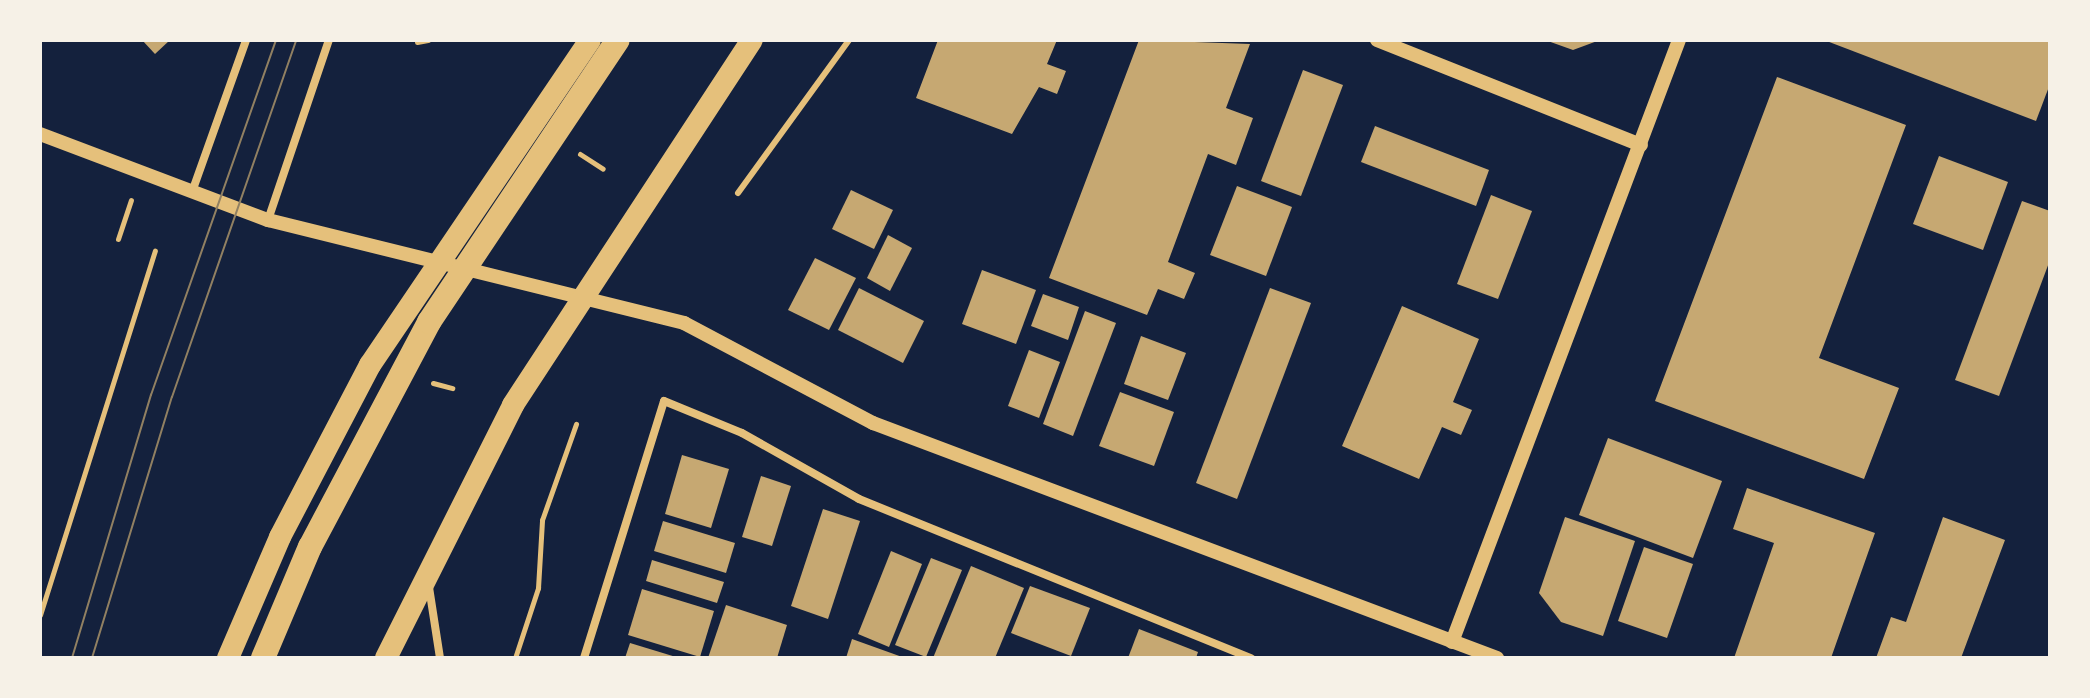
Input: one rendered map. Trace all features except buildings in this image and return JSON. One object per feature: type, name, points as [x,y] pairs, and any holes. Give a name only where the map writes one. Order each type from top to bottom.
[{"type":"highway","points":[[263,658],[310,547],[429,322],[618,40]]},
{"type":"highway","points":[[386,658],[513,405],[752,40]]},
{"type":"highway","points":[[228,658],[280,537],[370,365],[583,45]]},
{"type":"street","points":[[192,192],[246,40]]},
{"type":"street","points":[[268,220],[329,40]]},
{"type":"street","points":[[1377,40],[1641,145]]},
{"type":"street","points":[[1452,642],[1679,40]]},
{"type":"street","points":[[40,134],[268,220],[435,264],[684,323],[873,423],[1497,658]]},
{"type":"street","points":[[584,658],[664,401],[742,433],[859,499],[1230,654],[1251,658]]},
{"type":"street","points":[[427,574],[440,658]]},
{"type":"lane","points":[[738,193],[849,40]]},
{"type":"path","points":[[417,42],[428,40]]},
{"type":"path","points":[[118,239],[131,199]]},
{"type":"path","points":[[40,615],[155,251]]},
{"type":"path","points":[[515,658],[538,588],[542,520],[576,424]]},
{"type":"tram line","points":[[72,658],[151,395],[276,40]]},
{"type":"tram line","points":[[92,658],[172,397],[296,40]]}]
